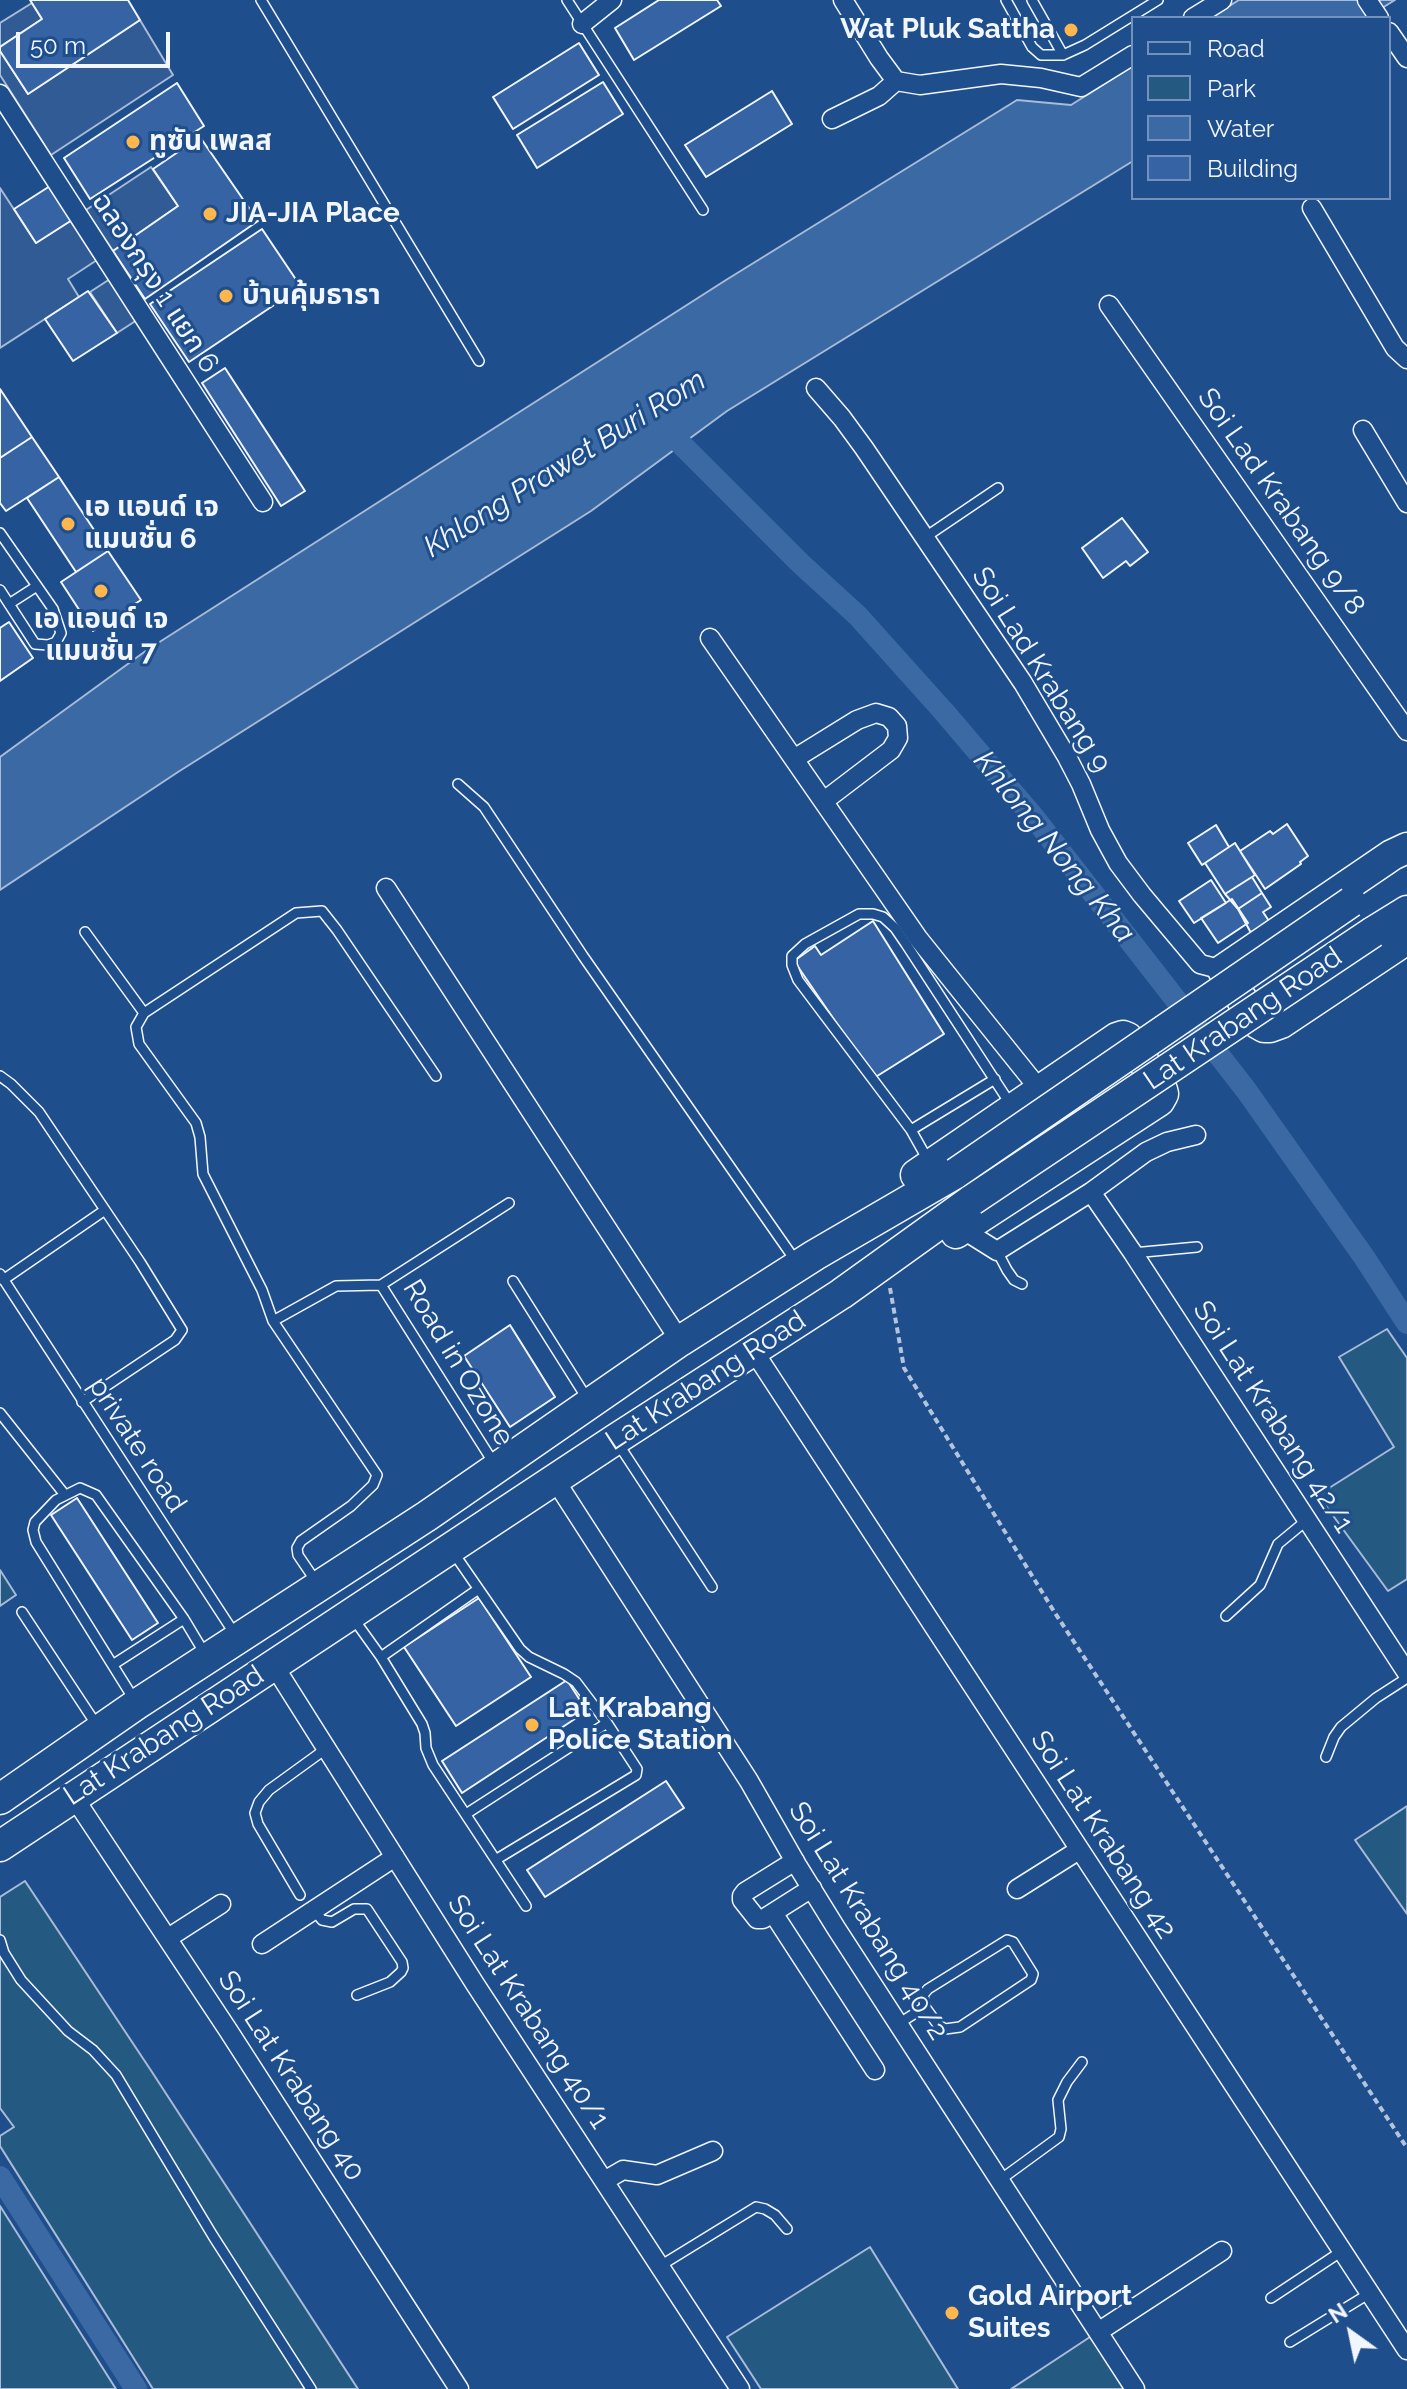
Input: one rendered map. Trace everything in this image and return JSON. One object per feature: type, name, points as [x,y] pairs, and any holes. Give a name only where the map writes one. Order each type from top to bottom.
[{"type":"main road","points":[[1407,848],[1392,855],[1223,970],[1257,1023],[1270,1027],[1281,1023],[1407,939]]},
{"type":"main road","name":"Lat Krabang Road","points":[[0,1799],[137,1704],[427,1516],[680,1341],[807,1261],[1407,865]]},
{"type":"main road","name":"Lat Krabang Road","points":[[0,1846],[841,1294],[972,1200],[1407,911]]},
{"type":"main road","points":[[841,1294],[911,1261],[1145,1112],[1163,1094],[1128,1038],[1123,1036],[1013,1108],[944,1169]]},
{"type":"main road","points":[[427,1516],[451,1549]]},
{"type":"street","points":[[582,24],[612,0]]},
{"type":"street","points":[[843,0],[896,81],[920,85],[1001,74],[1041,78],[1081,87],[1131,56]]},
{"type":"street","points":[[1196,16],[1222,0]]},
{"type":"street","points":[[1391,35],[1407,58]]},
{"type":"street","points":[[832,119],[879,96],[896,81]]},
{"type":"street","name":"ฉลองกรุง 1 แยก 6","points":[[0,94],[263,502]]},
{"type":"street","points":[[1312,208],[1395,348],[1407,359]]},
{"type":"street","name":"Soi Lad Krabang 9/8","points":[[1109,305],[1400,703],[1407,731]]},
{"type":"street","name":"Soi Lad Krabang 9","points":[[816,388],[850,428],[1023,683],[1081,784],[1118,863],[1200,964],[1223,970]]},
{"type":"street","points":[[1363,430],[1407,503]]},
{"type":"street","points":[[710,638],[918,938],[1040,1090]]},
{"type":"street","points":[[794,759],[857,720],[876,713],[889,717],[897,726],[898,738],[891,750],[824,801]]},
{"type":"street","points":[[386,888],[680,1341]]},
{"type":"street","points":[[962,1229],[997,1251],[1091,1192],[1146,1152],[1167,1142],[1196,1135]]},
{"type":"street","name":"Soi Lat Krabang 42/1","points":[[1091,1192],[1407,1676]]},
{"type":"street","name":"Soi Lat Krabang 42","points":[[753,1350],[1407,2350]]},
{"type":"street","name":"Soi Lat Krabang 40/2","points":[[555,1480],[749,1781],[795,1861],[898,2024],[1135,2389]]},
{"type":"street","name":"Soi Lat Krabang 40/1","points":[[273,1664],[475,1984],[740,2389]]},
{"type":"street","name":"Soi Lat Krabang 40","points":[[73,1796],[459,2389]]},
{"type":"street","points":[[1017,1889],[1079,1850]]},
{"type":"street","points":[[262,1944],[395,1857]]},
{"type":"street","points":[[795,1861],[745,1892],[742,1900],[757,1919],[763,1919],[812,1888]]},
{"type":"street","points":[[168,1938],[221,1904]]},
{"type":"street","points":[[773,1913],[875,2070]]},
{"type":"street","points":[[604,2181],[623,2170],[647,2175],[668,2172],[713,2151]]},
{"type":"street","points":[[1098,2332],[1222,2251]]},
{"type":"lane","points":[[261,0],[479,361]]},
{"type":"lane","points":[[567,0],[703,210]]},
{"type":"lane","points":[[1006,0],[1032,47],[1041,55],[1063,55],[1131,17]]},
{"type":"lane","points":[[1032,0],[1063,55]]},
{"type":"lane","points":[[1132,16],[1158,0]]},
{"type":"lane","points":[[924,538],[998,488]]},
{"type":"lane","points":[[0,533],[53,609],[61,633],[56,642],[41,646],[35,644],[0,590]]},
{"type":"lane","points":[[9,604],[37,586]]},
{"type":"lane","points":[[458,784],[484,807],[583,956],[786,1244],[807,1261]]},
{"type":"lane","points":[[318,1586],[298,1555],[297,1548],[301,1541],[351,1506],[373,1485],[377,1475],[273,1321],[262,1290],[203,1174],[196,1123],[139,1044],[136,1027],[144,1013],[296,913],[322,911],[436,1076]]},
{"type":"lane","points":[[944,1169],[798,980],[792,956],[805,944],[859,914],[883,917],[906,944],[1013,1108]]},
{"type":"lane","points":[[85,932],[144,1013]]},
{"type":"lane","points":[[0,1076],[39,1112],[182,1330],[82,1402]]},
{"type":"lane","points":[[911,1130],[995,1079]]},
{"type":"lane","name":"Road in Ozone","points":[[497,1468],[381,1285],[509,1203]]},
{"type":"lane","points":[[2,1277],[105,1210]]},
{"type":"lane","points":[[1133,1253],[1197,1247]]},
{"type":"lane","points":[[997,1251],[1014,1280],[1022,1284]]},
{"type":"lane","name":"private road","points":[[2,1277],[238,1639]]},
{"type":"lane","points":[[513,1281],[590,1404]]},
{"type":"lane","points":[[273,1321],[336,1286],[381,1285]]},
{"type":"lane","points":[[0,1413],[65,1495]]},
{"type":"lane","points":[[616,1439],[712,1587]]},
{"type":"lane","points":[[137,1704],[36,1542],[35,1522],[50,1505],[65,1495],[80,1488],[96,1495],[184,1619],[208,1659]]},
{"type":"lane","points":[[1226,1616],[1260,1585],[1278,1544],[1307,1520]]},
{"type":"lane","points":[[451,1549],[520,1649],[576,1682],[637,1769],[636,1775],[497,1859]]},
{"type":"lane","points":[[381,1657],[477,1590]]},
{"type":"lane","points":[[22,1612],[100,1730]]},
{"type":"lane","points":[[351,1615],[381,1657],[424,1729],[426,1748],[433,1765],[526,1906]]},
{"type":"lane","points":[[114,1664],[184,1619]]},
{"type":"lane","points":[[1326,1757],[1341,1727],[1407,1676]]},
{"type":"lane","points":[[466,1814],[607,1723]]},
{"type":"lane","points":[[300,1895],[258,1824],[255,1813],[269,1790],[327,1748]]},
{"type":"lane","points":[[314,1910],[322,1920],[332,1922],[354,1909],[367,1909],[402,1962],[401,1972],[390,1982],[357,1995]]},
{"type":"lane","points":[[0,1940],[4,1953],[21,1980],[68,2031],[93,2050],[116,2075],[213,2236],[311,2389]]},
{"type":"lane","points":[[1007,1940],[1013,1942],[1033,1974],[1031,1980],[960,2027],[945,2029],[938,2025],[925,2007],[923,1995],[928,1989],[1007,1940]]},
{"type":"lane","points":[[898,2024],[925,2007]]},
{"type":"lane","points":[[1000,2180],[1059,2137],[1058,2100],[1082,2062]]},
{"type":"lane","points":[[660,2266],[756,2207],[775,2215],[787,2229]]},
{"type":"lane","points":[[1271,2298],[1342,2251]]},
{"type":"lane","points":[[1290,2342],[1370,2293]]},
{"type":"path","points":[[886,1274],[896,1313],[904,1368],[1055,1613],[1407,2148]]},
{"type":"green space","points":[[1387,1329],[1407,1358],[1407,1579],[1388,1591],[1318,1495],[1394,1447],[1339,1357]]},
{"type":"green space","points":[[0,1570],[16,1595],[0,1606]]},
{"type":"green space","points":[[1407,1806],[1407,1914],[1355,1840]]},
{"type":"green space","points":[[25,1881],[358,2389],[153,2389],[0,2146],[0,2136],[14,2127],[0,2108],[0,1897]]},
{"type":"green space","points":[[0,2206],[116,2389],[0,2389]]},
{"type":"green space","points":[[870,2247],[958,2389],[761,2389],[727,2337]]},
{"type":"green space","points":[[1093,2335],[1129,2389],[1011,2389]]},
{"type":"shaded area","points":[[32,3],[42,19],[0,47],[0,23]]},
{"type":"shaded area","points":[[140,20],[173,75],[51,155],[0,75],[0,51],[28,94]]},
{"type":"shaded area","points":[[151,167],[178,206],[113,251],[86,210]]},
{"type":"shaded area","points":[[0,188],[36,243],[72,220],[97,260],[68,279],[79,297],[0,348]]},
{"type":"shaded area","points":[[110,279],[137,320],[117,333],[90,292]]},
{"type":"water","points":[[1239,0],[1395,0],[1369,16],[1213,16]]},
{"type":"water","name":"Khlong Prawet Buri Rom","points":[[1131,67],[1131,162],[727,411],[591,511],[178,772],[0,890],[0,757],[147,650],[726,280],[1017,100],[1071,105]]},
{"type":"building","points":[[30,0],[128,0],[140,20],[28,94],[0,47],[42,19]]},
{"type":"building","points":[[659,0],[717,0],[721,6],[634,60],[615,28]]},
{"type":"building","points":[[579,43],[599,75],[513,129],[493,97]]},
{"type":"building","points":[[603,82],[623,114],[537,168],[517,135]]},
{"type":"building","name":"ทูซัน เพลส","points":[[177,83],[204,126],[90,199],[64,158]]},
{"type":"building","points":[[772,91],[792,124],[706,177],[685,145]]},
{"type":"building","name":"JIA-JIA Place","points":[[200,137],[258,221],[145,299],[113,251],[178,206],[153,169]]},
{"type":"building","points":[[50,186],[72,220],[36,243],[14,209]]},
{"type":"building","name":"บ้านคุ้มธารา","points":[[262,229],[301,287],[189,362],[150,304]]},
{"type":"building","points":[[88,291],[117,333],[73,361],[45,319]]},
{"type":"building","points":[[225,368],[305,491],[281,506],[202,383]]},
{"type":"building","points":[[0,389],[32,437],[0,458]]},
{"type":"building","points":[[32,437],[59,477],[6,511],[0,503],[0,458]]},
{"type":"building","name":"เอ แอนด์ เจ แมนชั่น 6","points":[[59,477],[108,551],[76,572],[27,498]]},
{"type":"building","points":[[1122,518],[1148,552],[1130,566],[1126,561],[1103,578],[1082,548]]},
{"type":"building","name":"เอ แอนด์ เจ แมนชั่น 7","points":[[108,551],[141,600],[93,631],[61,582]]},
{"type":"building","points":[[9,622],[33,658],[0,681],[0,628]]},
{"type":"building","points":[[1287,824],[1308,856],[1265,889],[1240,851]]},
{"type":"building","points":[[1216,825],[1229,847],[1202,865],[1188,843]]},
{"type":"building","points":[[1235,843],[1255,875],[1225,894],[1205,863]]},
{"type":"building","points":[[1252,877],[1262,893],[1238,909],[1225,894]]},
{"type":"building","points":[[1211,880],[1226,903],[1194,923],[1179,901]]},
{"type":"building","points":[[1262,893],[1271,907],[1263,912],[1269,921],[1251,933],[1238,909]]},
{"type":"building","points":[[1232,899],[1248,923],[1218,943],[1201,918]]},
{"type":"building","points":[[873,921],[944,1034],[874,1078],[794,961],[815,946],[821,955]]},
{"type":"building","points":[[510,1325],[555,1397],[510,1427],[464,1356]]},
{"type":"building","points":[[77,1498],[158,1623],[132,1640],[51,1515]]},
{"type":"building","points":[[479,1598],[531,1677],[456,1726],[404,1647]]},
{"type":"building","points":[[567,1680],[587,1711],[462,1793],[442,1761]]},
{"type":"building","points":[[666,1781],[684,1808],[545,1897],[527,1870]]},
{"type":"waterway","name":"Khlong Nong Kha","points":[[663,426],[800,563],[858,616],[1036,820],[1246,1090],[1407,1323]]},
{"type":"waterway","points":[[0,2177],[136,2389]]},
{"type":"place","name":"Wat Pluk Sattha","points":[[1071,30]]},
{"type":"place","name":"ทูซัน เพลส","points":[[133,142]]},
{"type":"place","name":"JIA-JIA Place","points":[[210,214]]},
{"type":"place","name":"บ้านคุ้มธารา","points":[[226,296]]},
{"type":"place","name":"เอ แอนด์ เจ แมนชั่น 6","points":[[68,524]]},
{"type":"place","name":"เอ แอนด์ เจ แมนชั่น 7","points":[[101,591]]},
{"type":"place","name":"Lat Krabang Police Station","points":[[532,1725]]},
{"type":"place","name":"Gold Airport Suites","points":[[952,2313]]}]
